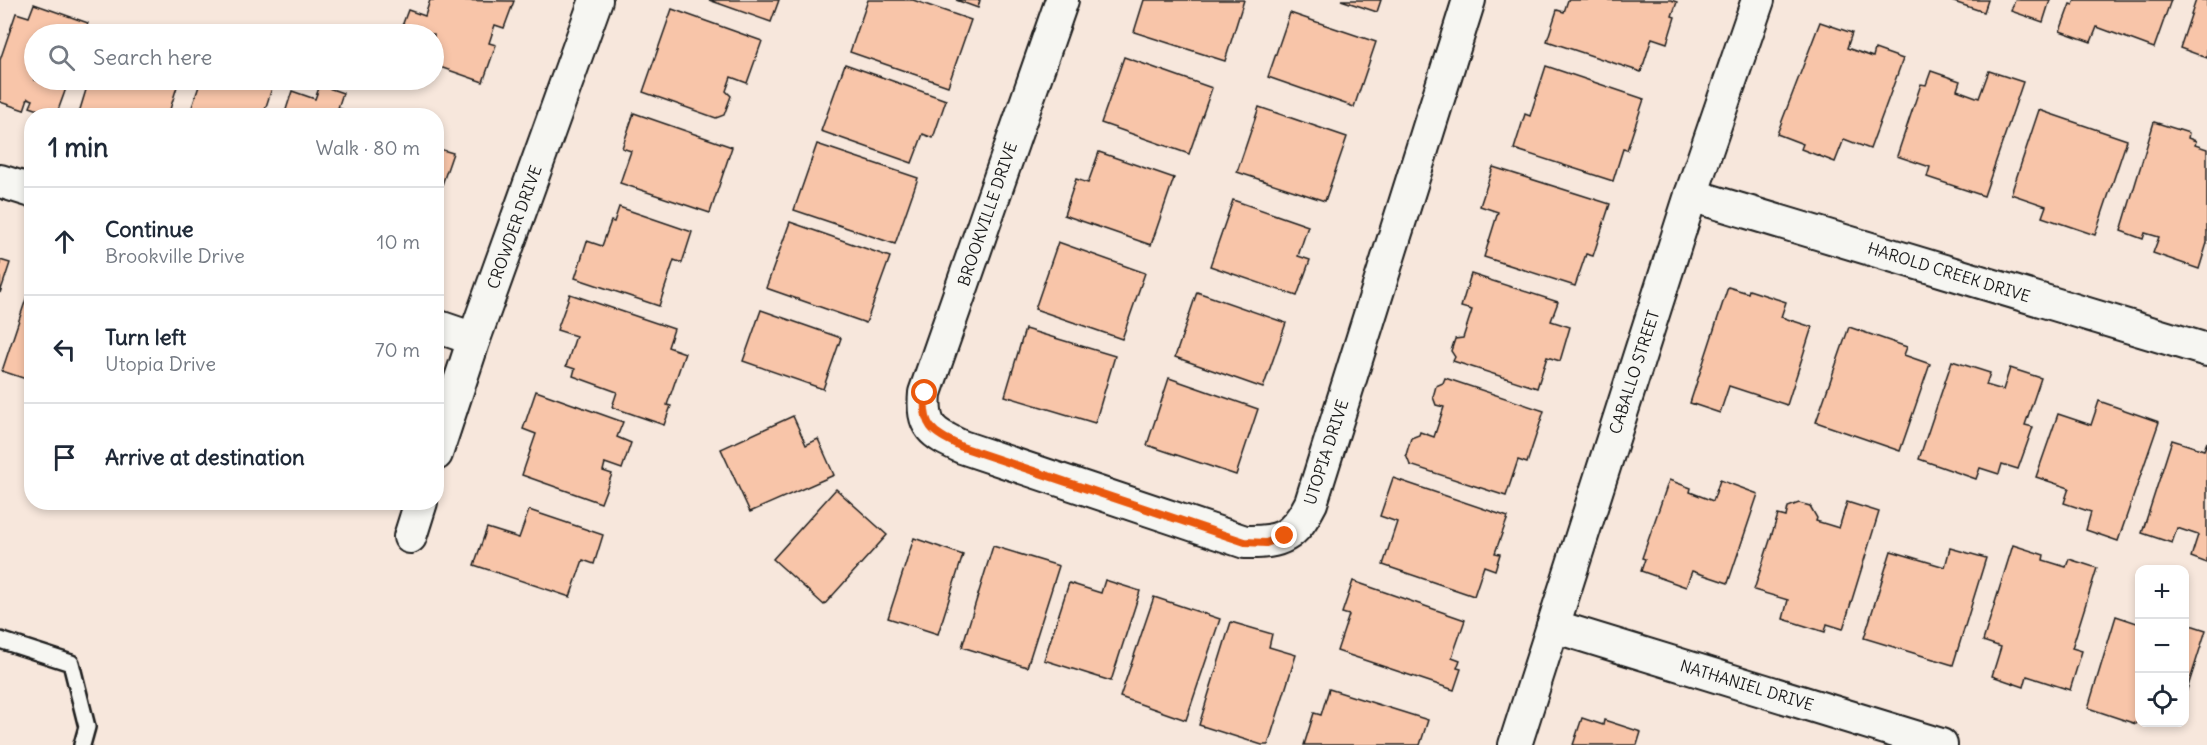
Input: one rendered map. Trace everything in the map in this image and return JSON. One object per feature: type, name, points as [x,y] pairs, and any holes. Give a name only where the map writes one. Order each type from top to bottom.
[{"type":"street","name":"CROWDER DRIVE","points":[[444,430],[474,339],[596,0]]},
{"type":"street","name":"BROOKVILLE DRIVE","points":[[930,428],[923,412],[925,393],[1062,0]]},
{"type":"street","name":"UTOPIA DRIVE","points":[[930,428],[943,438],[962,447],[1245,542],[1266,543],[1285,536],[1300,524],[1311,503],[1469,0]]},
{"type":"street","name":"CABALLO STREET","points":[[1515,745],[1691,195],[1758,0]]},
{"type":"street","points":[[0,181],[24,188]]},
{"type":"street","name":"HAROLD CREEK DRIVE","points":[[1691,195],[2207,350]]},
{"type":"street","points":[[444,329],[474,339]]},
{"type":"street","points":[[410,537],[418,510]]},
{"type":"street","name":"NATHANIEL DRIVE","points":[[1553,626],[1941,745]]},
{"type":"lane","points":[[0,640],[71,663],[87,727],[82,745]]},
{"type":"building","points":[[430,0],[514,1],[504,28],[495,25],[489,43],[496,45],[483,82],[444,68],[444,24],[403,24],[408,10],[425,16]]},
{"type":"building","points":[[709,0],[779,0],[771,22]]},
{"type":"building","points":[[868,0],[913,0],[971,20],[948,86],[850,52]]},
{"type":"building","points":[[956,0],[980,0],[978,8]]},
{"type":"building","points":[[1144,0],[1244,0],[1225,61],[1134,32]]},
{"type":"building","points":[[1341,0],[1381,0],[1377,12]]},
{"type":"building","points":[[1568,0],[1671,0],[1677,2],[1667,43],[1652,38],[1641,72],[1547,41],[1557,10],[1564,12]]},
{"type":"building","points":[[1948,0],[1988,0],[1984,12]]},
{"type":"building","points":[[2015,0],[2050,0],[2043,22],[2011,11]]},
{"type":"building","points":[[2075,0],[2171,0],[2154,48],[2097,27],[2091,42],[2060,31],[2070,4],[2073,5]]},
{"type":"building","points":[[2196,0],[2207,0],[2207,58],[2180,48]]},
{"type":"building","points":[[34,4],[88,23],[24,24],[24,90],[65,90],[59,108],[33,108],[30,107],[33,100],[28,98],[24,110],[0,102],[0,60],[16,13],[29,17]]},
{"type":"building","points":[[672,9],[762,41],[747,83],[731,77],[726,91],[731,96],[724,115],[716,118],[643,92]]},
{"type":"building","points":[[1290,13],[1376,42],[1354,107],[1268,77]]},
{"type":"building","points":[[1820,22],[1852,33],[1847,48],[1873,57],[1875,49],[1903,59],[1870,149],[1844,139],[1835,162],[1801,149],[1803,144],[1777,134]]},
{"type":"building","points":[[1124,57],[1212,88],[1189,154],[1101,123]]},
{"type":"building","points":[[845,64],[946,100],[933,138],[923,134],[912,163],[821,131]]},
{"type":"building","points":[[1546,66],[1644,99],[1627,150],[1623,149],[1613,181],[1514,149],[1525,114],[1530,116]]},
{"type":"building","points":[[1931,71],[1960,81],[1957,90],[1979,98],[1989,71],[2023,82],[1984,196],[1927,177],[1930,167],[1897,156],[1921,84],[1926,85]]},
{"type":"building","points":[[86,90],[176,90],[170,108],[80,108]]},
{"type":"building","points":[[198,90],[271,90],[266,108],[192,108]]},
{"type":"building","points":[[318,90],[334,90],[343,93],[338,108],[287,108],[292,91],[315,99]]},
{"type":"building","points":[[1259,107],[1347,137],[1325,201],[1237,172]]},
{"type":"building","points":[[2039,110],[2127,140],[2095,235],[2042,217],[2046,206],[2011,194]]},
{"type":"building","points":[[634,113],[732,147],[710,213],[620,183],[631,151],[622,148]]},
{"type":"building","points":[[2154,122],[2189,133],[2188,138],[2196,141],[2195,145],[2207,149],[2207,243],[2199,269],[2153,253],[2159,237],[2145,233],[2143,239],[2121,231]]},
{"type":"building","points":[[817,144],[918,178],[895,244],[794,210]]},
{"type":"building","points":[[444,150],[453,153],[444,179]]},
{"type":"building","points":[[1099,152],[1174,178],[1151,245],[1064,215],[1076,179],[1088,183]]},
{"type":"building","points":[[1493,167],[1610,204],[1593,256],[1586,254],[1575,286],[1484,257],[1498,212],[1480,206]]},
{"type":"building","points":[[1233,200],[1308,226],[1298,256],[1310,260],[1297,296],[1210,266]]},
{"type":"building","points":[[619,207],[692,232],[682,263],[674,260],[659,306],[575,278],[587,241],[602,246]]},
{"type":"building","points":[[790,222],[890,257],[866,323],[766,288]]},
{"type":"building","points":[[1058,242],[1145,273],[1122,339],[1035,309]]},
{"type":"building","points":[[0,260],[10,263],[0,293]]},
{"type":"building","points":[[1471,274],[1558,302],[1551,321],[1570,327],[1560,361],[1547,357],[1537,388],[1453,361],[1455,357],[1451,351],[1455,339],[1463,338],[1472,310],[1461,307]]},
{"type":"building","points":[[1728,287],[1748,293],[1749,290],[1786,302],[1781,317],[1812,327],[1787,405],[1729,386],[1720,413],[1690,403]]},
{"type":"building","points":[[1197,292],[1286,323],[1263,388],[1175,357]]},
{"type":"building","points":[[570,294],[674,329],[668,347],[685,353],[667,405],[671,406],[664,425],[612,407],[617,392],[573,376],[575,369],[566,366],[576,336],[557,330]]},
{"type":"building","points":[[24,305],[24,378],[2,371]]},
{"type":"building","points":[[761,310],[841,338],[823,389],[743,361]]},
{"type":"building","points":[[1849,327],[1907,347],[1904,355],[1930,364],[1900,451],[1816,422]]},
{"type":"building","points":[[1025,329],[1115,356],[1095,423],[1005,396]]},
{"type":"building","points":[[1952,361],[1990,373],[1986,385],[2003,390],[2010,368],[2041,378],[2025,425],[2033,427],[2018,469],[2002,464],[1999,474],[1980,468],[1976,479],[1919,459]]},
{"type":"building","points":[[1169,378],[1258,409],[1236,475],[1147,445]]},
{"type":"building","points":[[1445,378],[1544,411],[1527,463],[1518,460],[1506,496],[1410,465],[1406,455],[1411,438],[1419,435],[1420,432],[1434,437],[1444,407],[1436,405],[1433,397],[1436,386],[1443,383]]},
{"type":"building","points":[[536,391],[623,422],[617,437],[631,443],[622,469],[605,463],[603,471],[612,474],[601,503],[522,475],[536,434],[523,429]]},
{"type":"building","points":[[2099,401],[2159,422],[2118,541],[2086,530],[2091,512],[2064,503],[2069,488],[2036,477],[2058,414],[2091,425]]},
{"type":"building","points":[[793,416],[806,445],[818,439],[834,475],[750,512],[721,449]]},
{"type":"building","points":[[2172,440],[2204,450],[2207,442],[2207,563],[2191,557],[2198,535],[2177,528],[2172,543],[2142,533]]},
{"type":"building","points":[[1393,478],[1508,517],[1495,553],[1500,554],[1495,570],[1484,566],[1474,596],[1383,565],[1397,522],[1380,516]]},
{"type":"building","points":[[1669,480],[1691,488],[1690,492],[1713,501],[1720,480],[1758,494],[1728,583],[1692,571],[1686,587],[1641,571],[1645,559],[1642,558]]},
{"type":"building","points":[[836,489],[887,535],[824,605],[773,559]]},
{"type":"building","points":[[1847,502],[1879,512],[1843,629],[1827,624],[1825,632],[1783,619],[1788,600],[1754,590],[1778,515],[1786,517],[1788,507],[1799,503],[1810,506],[1817,518],[1816,521],[1839,528]]},
{"type":"building","points":[[529,510],[603,535],[594,564],[583,560],[570,597],[474,565],[487,528],[519,538]]},
{"type":"building","points":[[914,538],[963,555],[938,634],[888,618]]},
{"type":"building","points":[[2013,545],[2044,555],[2043,560],[2066,567],[2069,559],[2097,568],[2072,648],[2082,651],[2070,690],[2027,676],[2024,687],[1992,676],[2001,647],[1983,641]]},
{"type":"building","points":[[993,546],[1059,566],[1027,667],[962,647]]},
{"type":"building","points":[[1950,548],[1986,558],[1953,665],[1864,638],[1891,551],[1945,567]]},
{"type":"building","points":[[1105,580],[1140,591],[1111,681],[1044,660],[1069,583],[1101,593]]},
{"type":"building","points":[[1353,581],[1465,620],[1452,657],[1460,660],[1457,668],[1461,669],[1454,690],[1337,651],[1349,615],[1342,613]]},
{"type":"building","points":[[1154,597],[1220,619],[1186,720],[1120,697]]},
{"type":"building","points":[[2116,616],[2135,622],[2135,724],[2088,708]]},
{"type":"building","points":[[1231,622],[1272,634],[1269,647],[1296,655],[1268,745],[1199,725]]},
{"type":"building","points":[[2189,625],[2206,630],[2189,683]]},
{"type":"building","points":[[1329,689],[1428,720],[1420,745],[1304,745],[1314,713],[1321,715]]},
{"type":"building","points":[[1582,718],[1603,725],[1604,720],[1641,732],[1637,745],[1573,745]]},
{"type":"route","points":[[925,393],[923,412],[930,428],[943,438],[962,447],[1245,542],[1266,543],[1285,536]]}]
